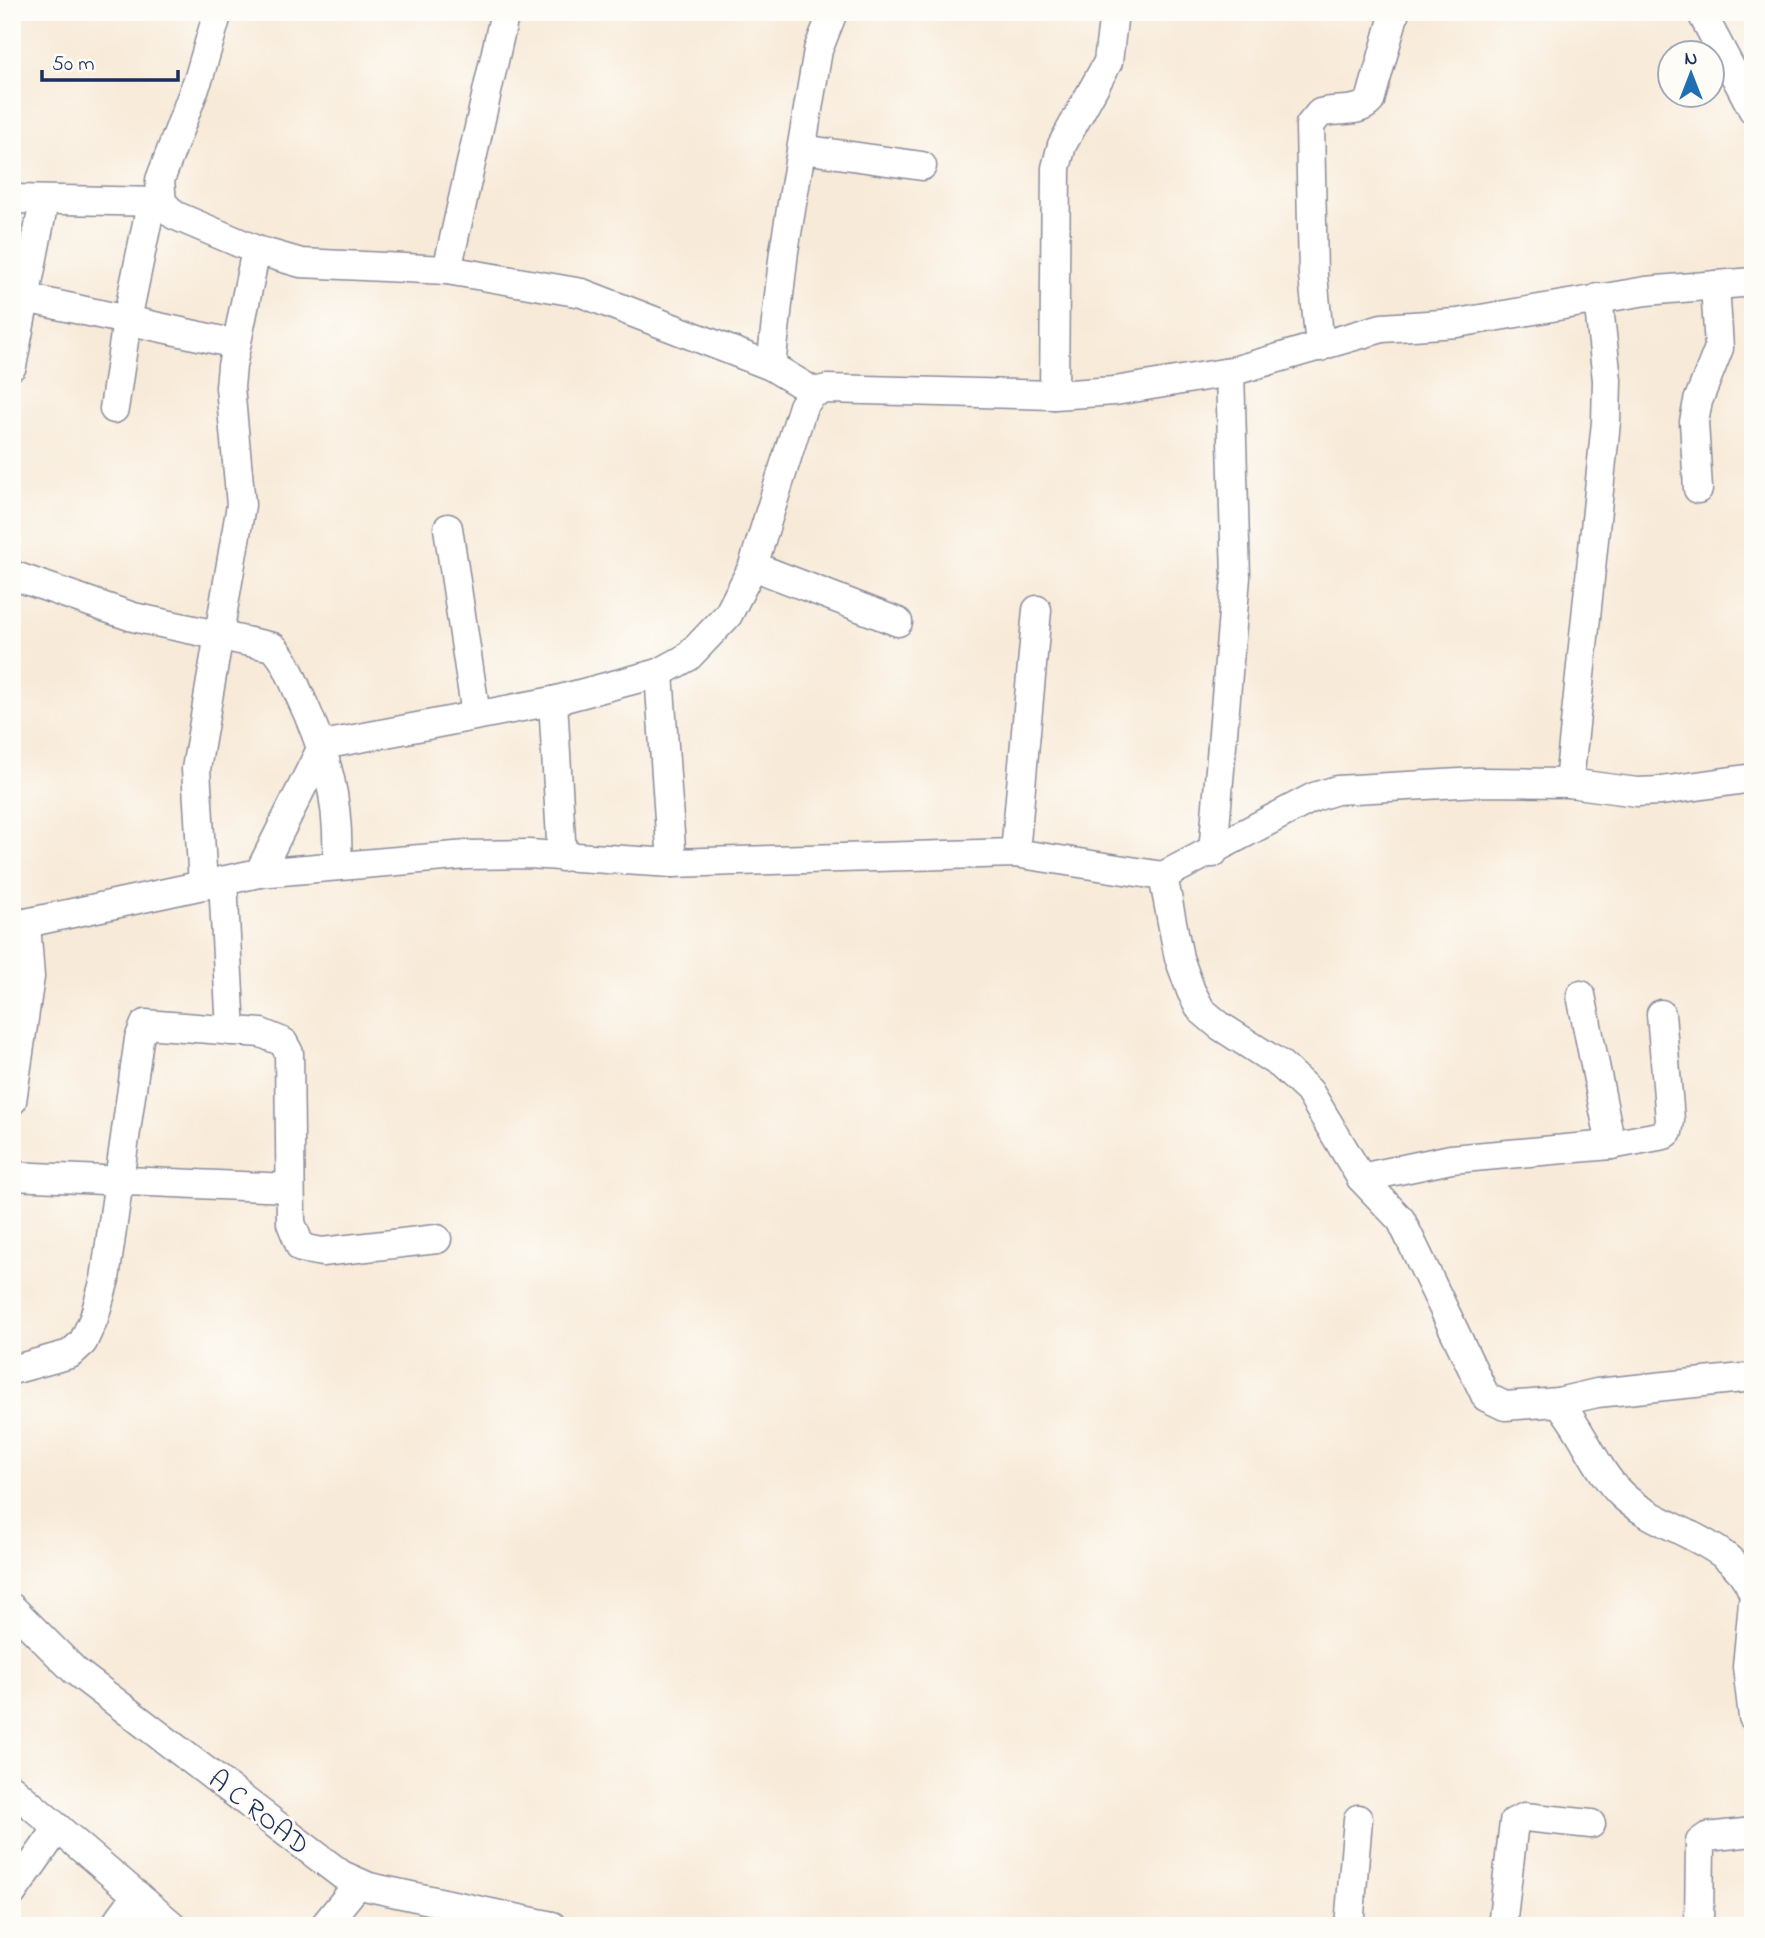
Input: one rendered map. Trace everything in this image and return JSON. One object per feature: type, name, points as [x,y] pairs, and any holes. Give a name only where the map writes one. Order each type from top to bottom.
[{"type":"street","points":[[114,409],[127,320],[160,180],[200,77],[218,12]]},
{"type":"street","points":[[447,270],[505,12]]},
{"type":"street","points":[[771,366],[785,251],[818,50],[833,12]]},
{"type":"street","points":[[1054,395],[1056,168],[1062,145],[1108,62],[1114,12]]},
{"type":"street","points":[[1320,347],[1313,275],[1310,125],[1320,113],[1355,109],[1366,106],[1370,101],[1395,12]]},
{"type":"street","points":[[1701,12],[1753,110]]},
{"type":"street","points":[[802,149],[922,166]]},
{"type":"street","points":[[12,199],[156,203],[174,215],[256,250],[301,262],[447,270],[582,293],[771,366],[814,392]]},
{"type":"street","points":[[12,366],[19,297],[44,201]]},
{"type":"street","points":[[231,1031],[196,769],[241,505],[230,387],[236,344],[256,250]]},
{"type":"street","points":[[323,745],[553,701],[659,673],[688,657],[728,615],[753,566],[803,406],[814,392],[827,388],[1054,395],[1115,391],[1230,372],[1382,328],[1457,323],[1598,298],[1753,282]]},
{"type":"street","points":[[1698,489],[1694,422],[1698,401],[1719,348],[1715,285]]},
{"type":"street","points":[[19,297],[236,344]]},
{"type":"street","points":[[1569,783],[1606,422],[1606,380],[1598,298]]},
{"type":"street","points":[[1213,853],[1236,577],[1230,372]]},
{"type":"street","points":[[448,528],[476,715]]},
{"type":"street","points":[[753,566],[898,622]]},
{"type":"street","points":[[12,575],[133,617],[263,643],[279,653],[323,745],[336,807],[337,866]]},
{"type":"street","points":[[1015,853],[1037,610]]},
{"type":"street","points":[[659,673],[672,863]]},
{"type":"street","points":[[553,701],[562,856]]},
{"type":"street","points":[[259,873],[323,745]]},
{"type":"street","points":[[12,1101],[30,977],[19,925],[259,873],[467,855],[562,856],[672,863],[1015,853],[1163,876],[1213,853],[1314,797],[1337,790],[1478,782],[1569,783],[1637,792],[1753,778]]},
{"type":"street","points":[[1163,876],[1180,958],[1191,991],[1202,1010],[1220,1026],[1281,1065],[1309,1091],[1361,1178],[1401,1220],[1486,1397],[1505,1406],[1558,1402],[1597,1392],[1753,1377]]},
{"type":"street","points":[[1581,995],[1611,1144]]},
{"type":"street","points":[[1361,1178],[1393,1169],[1451,1159],[1611,1144],[1668,1132],[1670,1120],[1661,1014]]},
{"type":"street","points":[[12,1370],[70,1354],[83,1342],[105,1279],[141,1030],[152,1023],[271,1034],[283,1042],[289,1053],[291,1223],[301,1248],[322,1252],[437,1239]]},
{"type":"street","points":[[12,1176],[289,1188]]},
{"type":"street","points":[[1558,1402],[1621,1494],[1659,1521],[1734,1562],[1748,1580],[1753,1593]]},
{"type":"street","points":[[1753,1602],[1750,1666],[1753,1717]]},
{"type":"street","name":"A C ROAD","points":[[17,1624],[342,1875],[359,1883],[552,1926]]},
{"type":"street","points":[[12,1789],[173,1926]]},
{"type":"street","points":[[1502,1926],[1514,1822],[1525,1817],[1591,1824]]},
{"type":"street","points":[[1349,1926],[1358,1819]]},
{"type":"street","points":[[12,1893],[58,1828]]},
{"type":"street","points":[[1699,1926],[1700,1842],[1707,1837],[1753,1832]]},
{"type":"street","points":[[324,1926],[359,1883]]},
{"type":"street","points":[[114,1926],[137,1895]]}]
